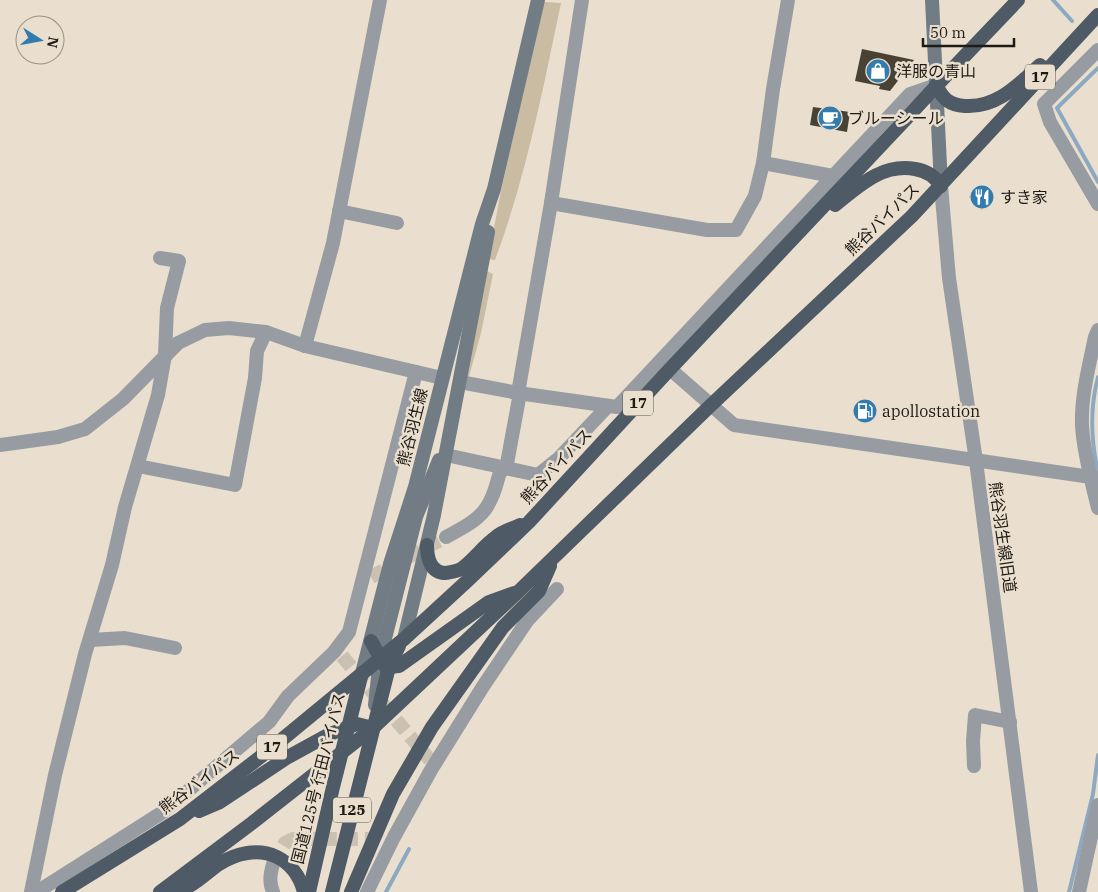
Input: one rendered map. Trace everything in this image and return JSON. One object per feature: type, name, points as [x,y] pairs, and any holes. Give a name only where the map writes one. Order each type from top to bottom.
[{"type":"highway","name":"熊谷バイパス","points":[[404,639],[529,522],[936,85],[954,69],[1018,0]]},
{"type":"highway","name":"熊谷バイパス","points":[[160,892],[252,823],[372,728],[520,591],[710,406],[912,216],[1098,15]]},
{"type":"highway","points":[[936,85],[942,98],[950,103],[978,106],[989,104],[1007,94],[1044,62],[1075,39]]},
{"type":"highway","points":[[799,233],[866,180],[889,170],[899,168],[919,170],[932,175],[941,186]]},
{"type":"highway","points":[[426,545],[427,557],[431,566],[442,573],[450,572],[460,569],[497,536],[529,522]]},
{"type":"highway","points":[[351,892],[393,794],[432,727],[503,627],[539,591],[554,558]]},
{"type":"highway","points":[[371,640],[384,663],[399,666],[489,602],[520,591]]},
{"type":"highway","name":"125","points":[[332,892],[372,728],[384,663],[404,639]]},
{"type":"highway","name":"熊谷バイパス","points":[[62,892],[180,819],[268,751],[362,673],[384,663]]},
{"type":"highway","name":"国道125号 行田バイパス","points":[[309,892],[362,673]]},
{"type":"highway","points":[[180,819],[220,802],[288,757],[330,734],[357,724],[372,728]]},
{"type":"highway","points":[[173,892],[192,884],[221,863],[243,854],[257,851],[269,854],[288,863],[302,882],[304,892]]},
{"type":"main road","name":"熊谷羽生線","points":[[362,673],[390,564],[415,488],[482,224],[494,189],[538,0]]},
{"type":"main road","points":[[932,0],[941,186]]},
{"type":"main road","name":"熊谷羽生線","points":[[404,639],[451,430],[490,226],[494,189]]},
{"type":"main road","points":[[384,663],[416,516],[451,430]]},
{"type":"street","points":[[305,346],[333,243],[380,0]]},
{"type":"street","points":[[446,537],[470,524],[485,511],[494,496],[503,468],[519,393],[551,203],[582,0]]},
{"type":"street","points":[[551,203],[707,230],[736,230],[755,196],[763,163],[788,0]]},
{"type":"street","points":[[1098,50],[1044,104],[1050,122],[1098,204]]},
{"type":"street","points":[[460,382],[617,408],[910,94],[936,85]]},
{"type":"street","points":[[763,163],[833,176]]},
{"type":"street","name":"熊谷羽生線旧道","points":[[941,186],[950,278],[976,461],[1032,892]]},
{"type":"street","points":[[339,211],[397,223]]},
{"type":"street","points":[[31,892],[54,775],[112,565],[125,507],[158,395],[165,355],[167,308],[179,261],[160,258]]},
{"type":"street","points":[[0,445],[58,436],[85,429],[123,399],[178,343],[205,330],[229,328],[266,332],[305,346],[442,378]]},
{"type":"street","points":[[1098,330],[1085,386],[1082,425],[1098,508]]},
{"type":"street","points":[[138,466],[235,486],[255,378],[257,351],[266,332]]},
{"type":"street","points":[[670,369],[710,406],[734,425],[1093,478]]},
{"type":"street","points":[[38,892],[163,812],[285,710],[342,656],[356,635],[396,480],[397,444],[416,372]]},
{"type":"street","points":[[446,455],[538,475],[558,459],[608,406]]},
{"type":"street","points":[[367,892],[394,836],[482,688],[527,621],[557,589]]},
{"type":"street","points":[[90,640],[125,638],[175,648]]},
{"type":"street","points":[[360,892],[386,839],[445,736],[472,691],[482,688]]},
{"type":"street","points":[[974,766],[975,715],[1010,722]]},
{"type":"street","points":[[1078,892],[1098,805]]},
{"type":"street","points":[[272,864],[270,884],[273,892]]},
{"type":"shaded area","points":[[544,2],[561,3],[525,165],[516,197],[495,260],[488,259],[501,191]]},
{"type":"shaded area","points":[[485,270],[493,274],[481,333],[468,380],[466,378]]},
{"type":"building","points":[[862,49],[914,60],[890,91],[879,89],[880,86],[855,81]]},
{"type":"building","name":"ブルーシール","points":[[813,107],[850,112],[847,132],[810,125]]},
{"type":"building","points":[[980,185],[994,198],[982,210],[969,197]]},
{"type":"waterway","points":[[1053,0],[1072,21]]},
{"type":"waterway","points":[[1098,68],[1057,108],[1098,182]]},
{"type":"waterway","points":[[1098,377],[1095,388],[1092,424],[1098,472]]},
{"type":"waterway","points":[[1069,892],[1093,794],[1098,755]]},
{"type":"waterway","points":[[386,892],[409,849]]},
{"type":"tunnel","points":[[371,577],[446,537]]},
{"type":"tunnel","points":[[342,656],[430,760]]},
{"type":"tunnel","points":[[273,864],[285,843],[293,839],[385,839]]},
{"type":"place","name":"洋服の青山","points":[[878,71]]},
{"type":"place","name":"ブルーシール","points":[[830,118]]},
{"type":"place","name":"すき家","points":[[982,197]]},
{"type":"place","name":"apollostation","points":[[865,411]]}]
